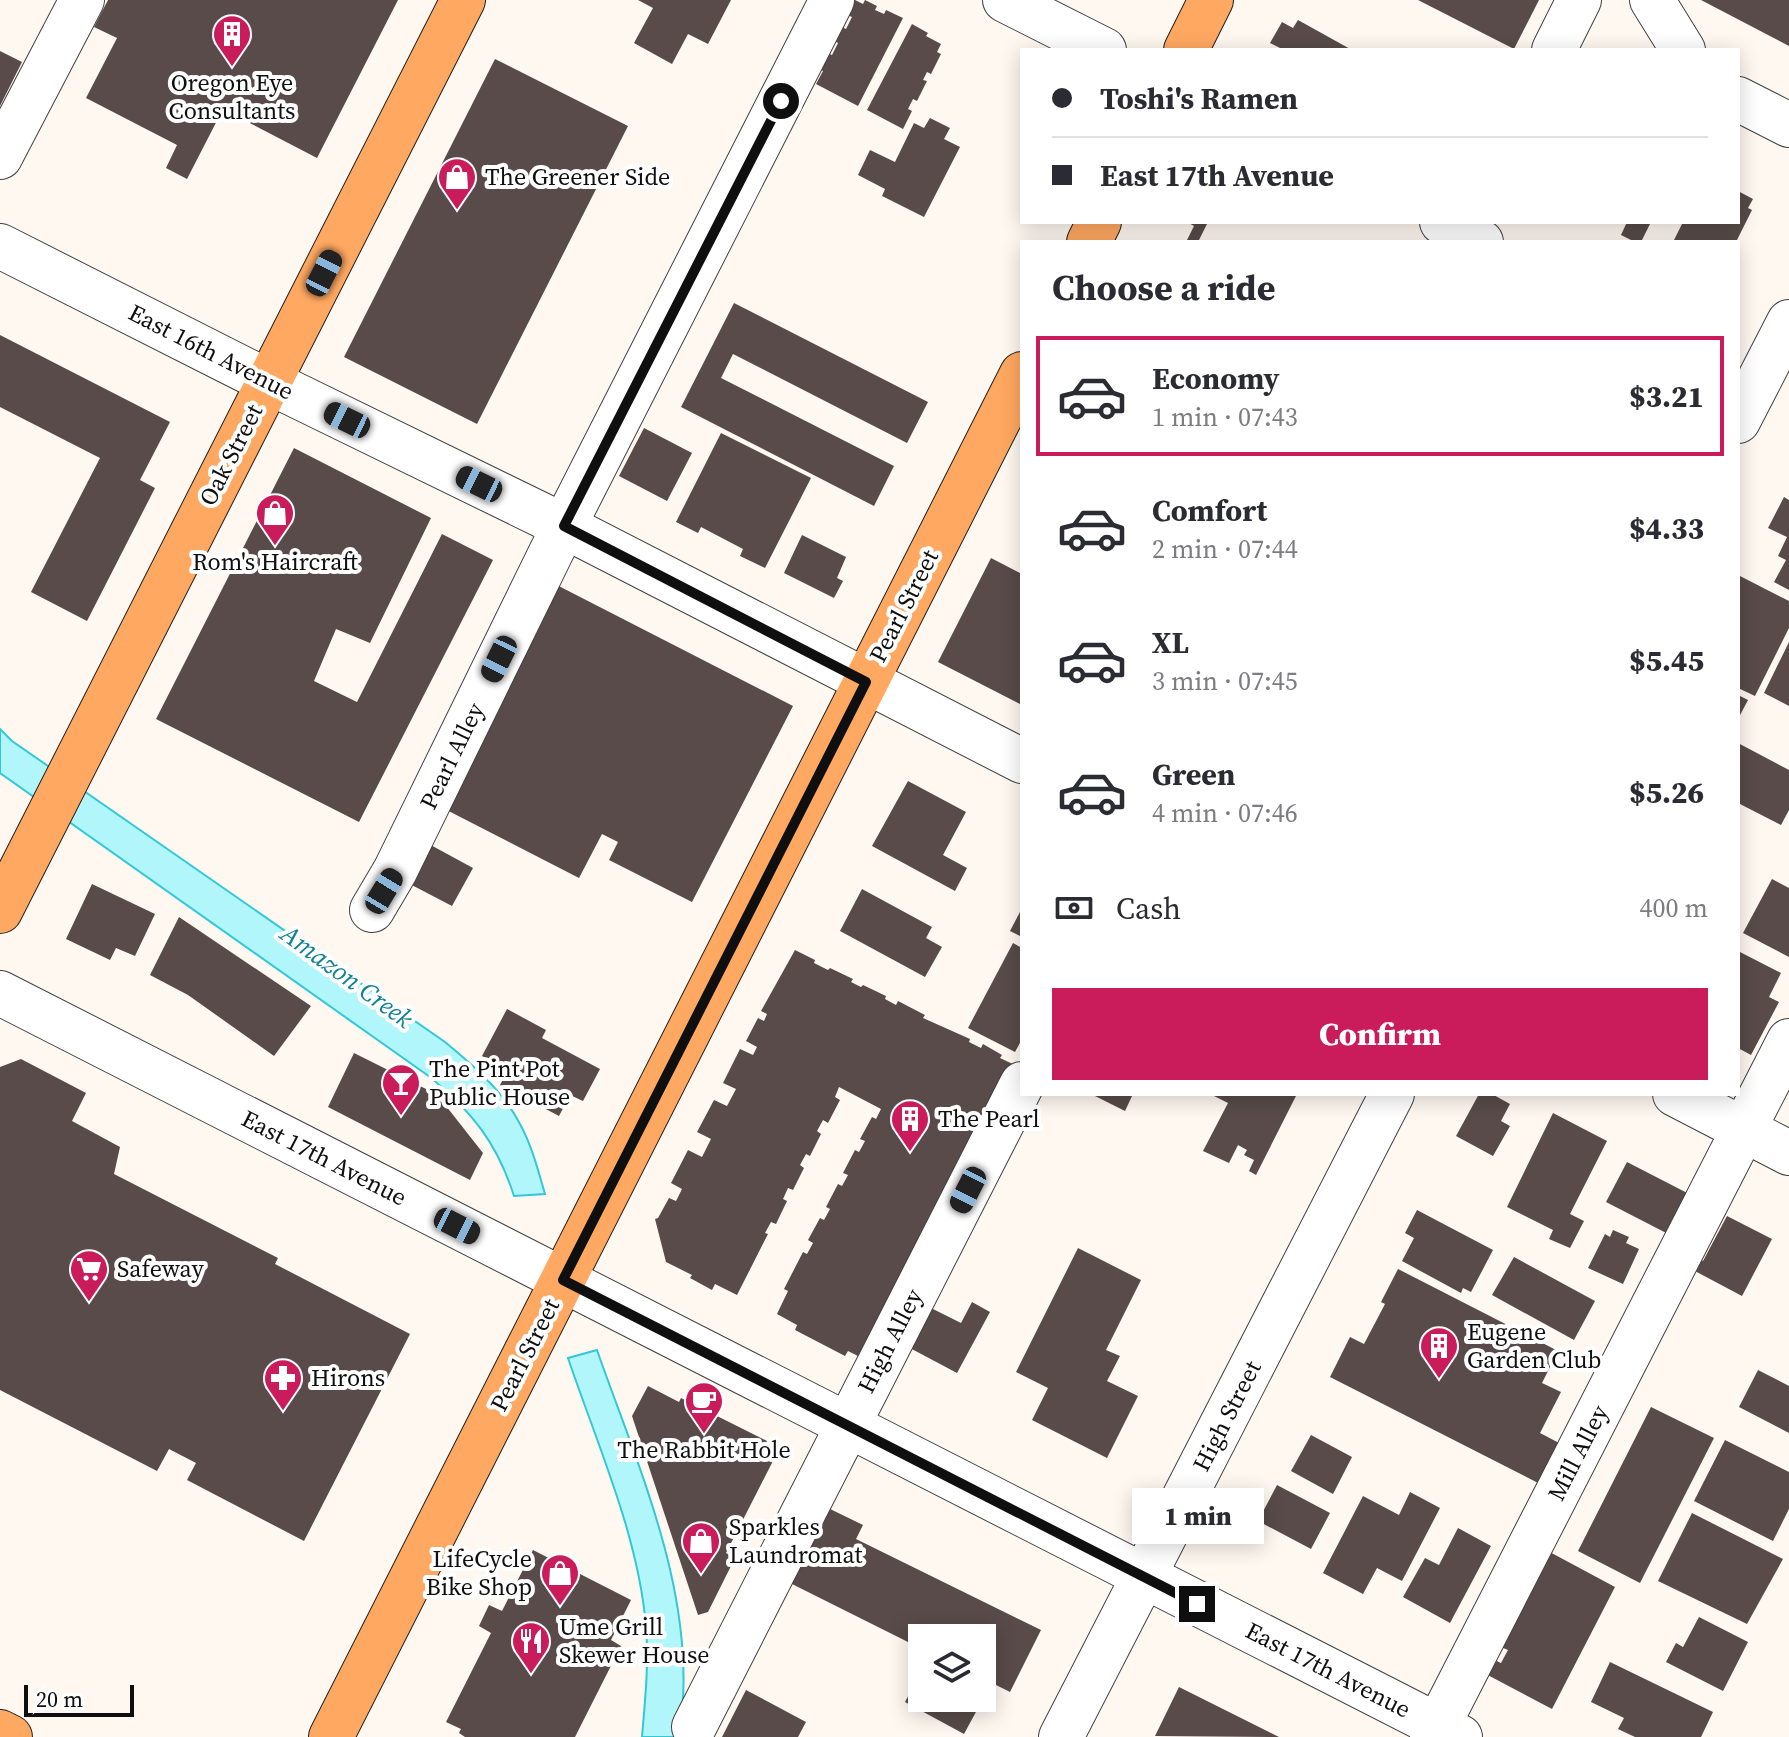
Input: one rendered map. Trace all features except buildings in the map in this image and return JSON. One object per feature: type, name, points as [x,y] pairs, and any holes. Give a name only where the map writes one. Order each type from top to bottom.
[{"type":"main road","name":"Oak Street","points":[[0,911],[463,0]]},
{"type":"main road","points":[[1187,48],[1211,0]]},
{"type":"main road","name":"Pearl Street","points":[[331,1737],[1020,378]]},
{"type":"main road","points":[[0,1732],[10,1737]]},
{"type":"street","points":[[0,157],[82,0]]},
{"type":"street","name":"Pearl Alley","points":[[372,910],[395,871],[564,526],[832,0]]},
{"type":"street","points":[[1005,0],[1100,48]]},
{"type":"street","points":[[1555,48],[1579,0]]},
{"type":"street","points":[[1652,0],[1682,48]]},
{"type":"street","points":[[1740,100],[1789,125]]},
{"type":"street","name":"East 16th Avenue","points":[[0,246],[564,526],[1020,760]]},
{"type":"street","points":[[1740,418],[1762,384],[1789,322]]},
{"type":"street","name":"East 17th Avenue","points":[[0,993],[1144,1576],[1443,1733]]},
{"type":"street","name":"Mill Alley","points":[[1443,1733],[1789,1041]]},
{"type":"street","name":"High Alley","points":[[694,1727],[1020,1088]]},
{"type":"street","name":"High Street","points":[[1061,1737],[1391,1096]]},
{"type":"street","points":[[1679,1096],[1789,1153]]},
{"type":"water","name":"Amazon Creek","points":[[0,729],[12,741],[456,1051],[487,1079],[513,1112],[528,1141],[545,1194],[514,1196],[500,1160],[482,1130],[459,1103],[430,1077],[0,773]]},
{"type":"water","points":[[597,1350],[648,1491],[674,1588],[682,1637],[684,1687],[679,1737],[642,1737],[647,1655],[642,1593],[626,1525],[568,1358]]},
{"type":"place","name":"Oregon Eye Consultants","points":[[232,68]]},
{"type":"place","name":"The Greener Side","points":[[457,211]]},
{"type":"place","name":"Rom's Haircraft","points":[[275,547]]},
{"type":"place","name":"The Pint Pot Public House","points":[[401,1117]]},
{"type":"place","name":"The Pearl","points":[[910,1153]]},
{"type":"place","name":"Safeway","points":[[89,1303]]},
{"type":"place","name":"Eugene Garden Club","points":[[1439,1380]]},
{"type":"place","name":"Hirons","points":[[283,1412]]},
{"type":"place","name":"The Rabbit Hole","points":[[704,1435]]},
{"type":"place","name":"Sparkles Laundromat","points":[[701,1575]]},
{"type":"place","name":"LifeCycle Bike Shop","points":[[560,1607]]},
{"type":"place","name":"Ume Grill Skewer House","points":[[531,1675]]},
{"type":"route","points":[[781,101],[564,526],[866,682],[563,1280],[1197,1604]]}]
